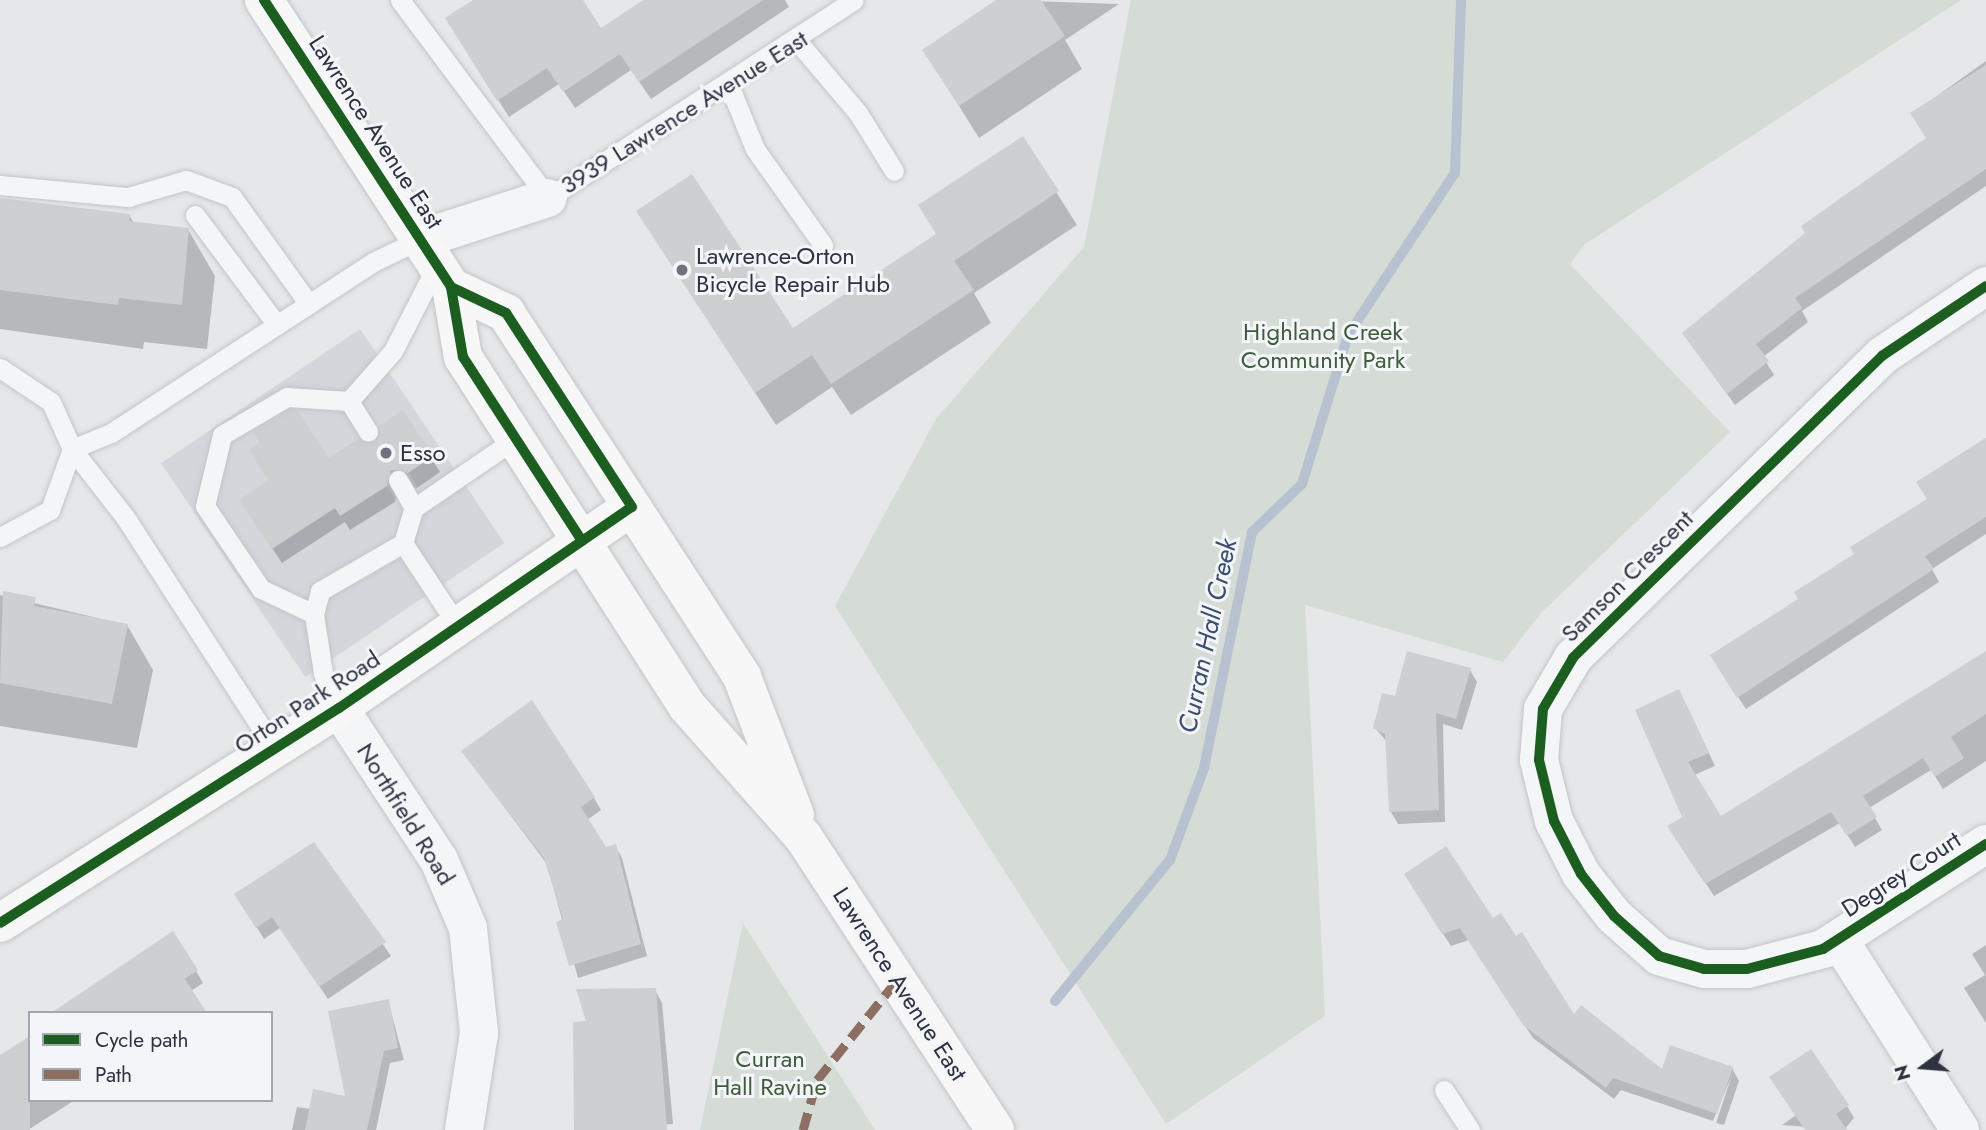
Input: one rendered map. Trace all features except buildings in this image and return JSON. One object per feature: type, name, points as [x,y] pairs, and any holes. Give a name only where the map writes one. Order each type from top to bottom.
[{"type":"main road","name":"Lawrence Avenue East","points":[[264,0],[436,264],[463,357],[687,706],[804,838],[995,1130]]},
{"type":"main road","name":"Lawrence Avenue East","points":[[436,264],[506,313],[741,677],[804,838]]},
{"type":"main road","name":"Orton Park Road","points":[[0,923],[340,708],[632,507]]},
{"type":"street","name":"3939 Lawrence Avenue East","points":[[436,264],[548,198]]},
{"type":"street","name":"Samson Crescent","points":[[1839,940],[1747,969],[1704,969],[1659,956],[1614,916],[1581,874],[1554,821],[1539,760],[1543,709],[1573,658],[1882,355],[1986,286]]},
{"type":"street","name":"Northfield Road","points":[[340,708],[439,860],[468,928],[479,1033],[464,1130]]},
{"type":"street","name":"Degrey Court","points":[[1839,940],[1986,844]]},
{"type":"street","points":[[1839,940],[1960,1130]]},
{"type":"lane","name":"3939 Lawrence Avenue East","points":[[400,0],[548,198],[797,42],[854,0]]},
{"type":"lane","points":[[797,42],[858,113],[894,171]]},
{"type":"lane","points":[[729,85],[755,149],[823,245]]},
{"type":"lane","points":[[0,185],[128,197],[186,180],[232,197],[309,304]]},
{"type":"lane","points":[[195,215],[277,325]]},
{"type":"lane","points":[[0,537],[50,510],[72,449],[111,433],[309,304],[436,264]]},
{"type":"lane","points":[[349,401],[393,351],[436,264]]},
{"type":"lane","points":[[0,368],[51,402],[72,449],[125,517],[275,749]]},
{"type":"lane","points":[[314,614],[261,589],[205,506],[222,435],[287,397],[349,401]]},
{"type":"lane","points":[[349,401],[369,432]]},
{"type":"lane","points":[[340,708],[323,673],[314,614],[320,592],[403,544],[414,508],[515,439]]},
{"type":"lane","points":[[398,480],[414,508]]},
{"type":"lane","points":[[403,544],[458,626]]},
{"type":"lane","points":[[1444,1090],[1470,1130]]},
{"type":"shaded area","points":[[360,329],[504,543],[305,677],[161,463]]},
{"type":"green space","name":"Highland Creek Community Park","points":[[1131,0],[1961,0],[1585,244],[1570,264],[1730,432],[1541,613],[1503,662],[1305,605],[1325,1016],[1166,1124],[835,606],[936,419],[1084,247]]},
{"type":"green space","name":"Curran Hall Ravine","points":[[743,923],[875,1130],[700,1130]]},
{"type":"waterway","name":"Curran Hall Creek","points":[[1055,1001],[1170,860],[1204,768],[1252,532],[1302,484],[1348,335],[1455,173],[1461,0]]},
{"type":"marked path","points":[[803,1130],[817,1080],[897,980]]},
{"type":"cycle path","points":[[264,0],[451,287],[463,357],[582,541]]},
{"type":"cycle path","points":[[1986,286],[1882,356],[1573,658],[1543,709],[1539,760],[1554,821],[1581,874],[1614,916],[1659,956],[1704,969],[1747,969],[1823,949],[1986,844]]},
{"type":"cycle path","points":[[0,923],[339,708],[632,507],[506,313],[451,287]]},
{"type":"place","name":"Lawrence-Orton Bicycle Repair Hub","points":[[682,270]]},
{"type":"place","name":"Esso","points":[[386,453]]}]
